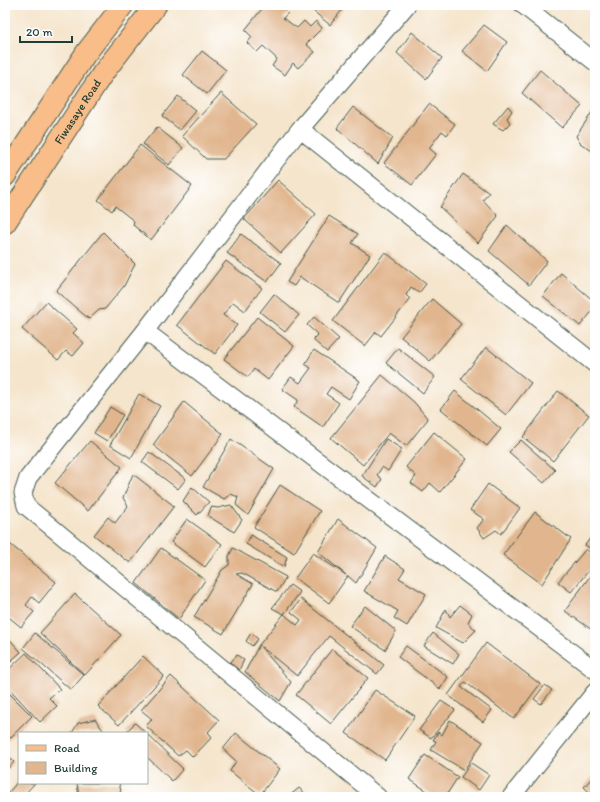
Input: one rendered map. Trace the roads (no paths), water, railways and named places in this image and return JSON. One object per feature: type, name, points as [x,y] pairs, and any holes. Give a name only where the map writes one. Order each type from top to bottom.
[{"type":"main road","points":[[5,176],[86,53],[123,5]]},
{"type":"main road","name":"Fiwasaye Road","points":[[5,223],[103,73],[156,5]]},
{"type":"street","points":[[378,797],[26,506],[23,493],[28,478],[145,331],[300,129],[407,5]]},
{"type":"street","points":[[523,5],[595,62]]},
{"type":"street","points":[[300,129],[595,364]]},
{"type":"street","points":[[145,331],[595,670]]},
{"type":"street","points":[[511,797],[595,692]]}]
